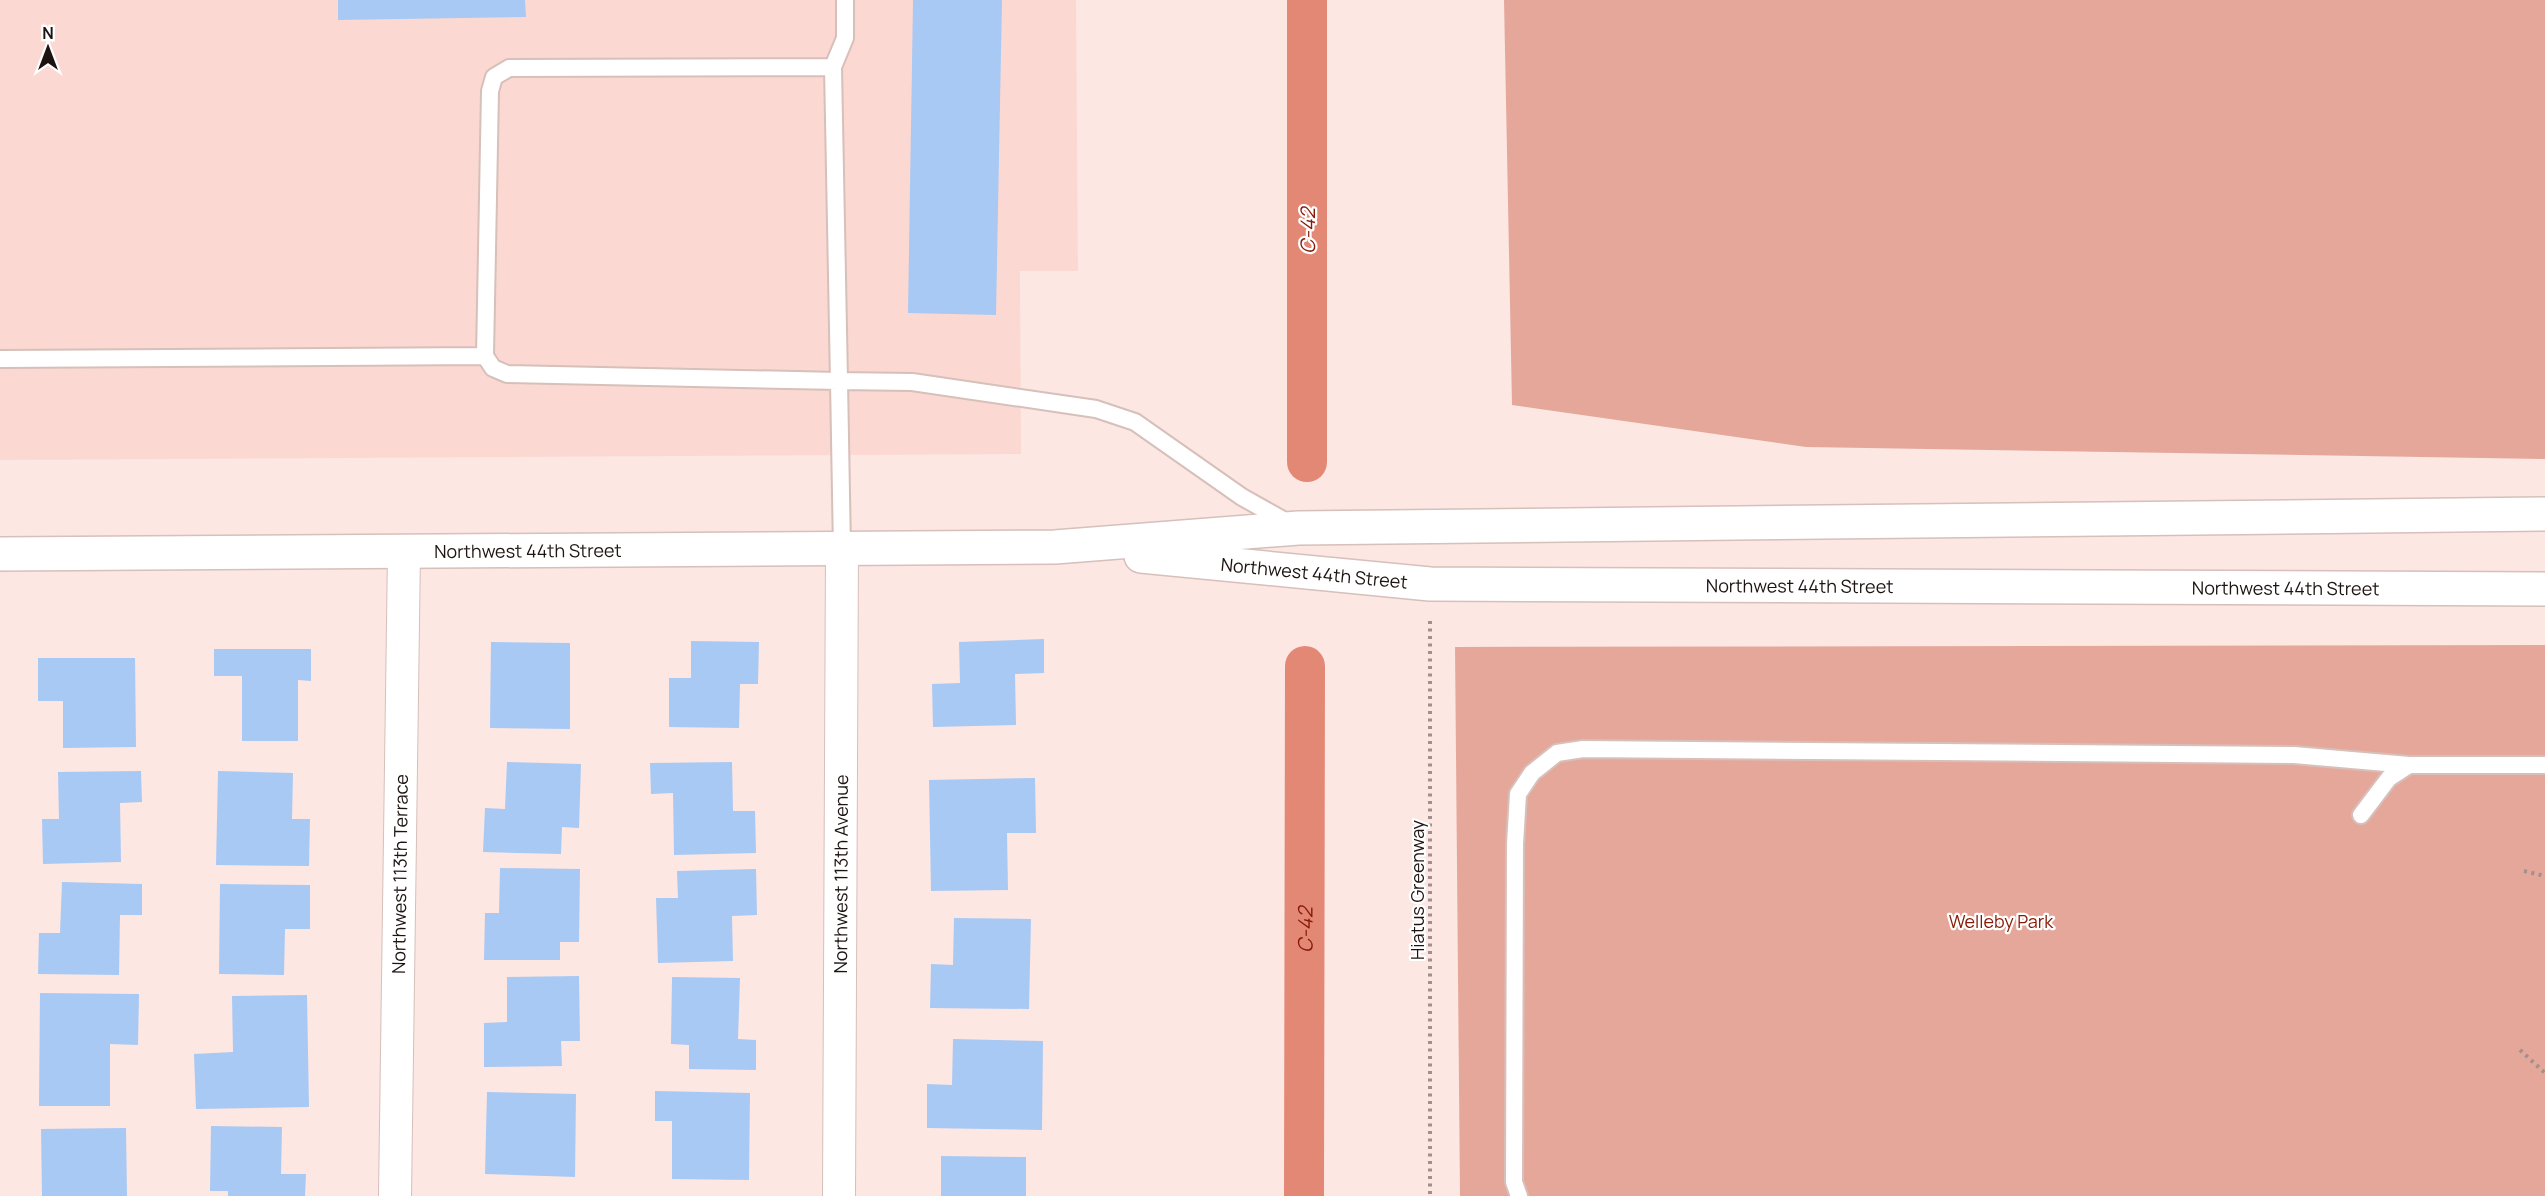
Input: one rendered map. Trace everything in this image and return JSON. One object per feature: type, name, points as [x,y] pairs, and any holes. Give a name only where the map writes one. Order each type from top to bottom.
[{"type":"street","name":"Northwest 44th Street","points":[[0,554],[1055,547],[1298,528],[2545,514]]},
{"type":"street","name":"Northwest 44th Street","points":[[1055,547],[1430,584],[2545,589]]},
{"type":"street","name":"Northwest 113th Avenue","points":[[839,1196],[842,550]]},
{"type":"street","name":"Northwest 113th Terrace","points":[[395,1196],[404,551]]},
{"type":"lane","points":[[842,550],[833,67],[844,38],[845,0]]},
{"type":"lane","points":[[833,67],[509,68],[494,77],[490,91],[485,356],[493,368],[507,374],[912,382],[1096,409],[1135,422],[1242,497],[1298,528]]},
{"type":"lane","points":[[0,359],[485,356]]},
{"type":"lane","points":[[1519,1196],[1514,1182],[1515,844],[1518,794],[1532,772],[1557,753],[1583,748],[1984,751],[2294,755],[2409,765],[2545,765]]},
{"type":"lane","points":[[2361,815],[2389,778],[2409,765]]},
{"type":"path","name":"Hiatus Greenway","points":[[1430,584],[1430,1196]]},
{"type":"path","points":[[2524,871],[2545,876]]},
{"type":"path","points":[[2520,1050],[2545,1073]]},
{"type":"shaded area","points":[[0,0],[1076,0],[1078,271],[1020,271],[1021,454],[0,460]]},
{"type":"green space","points":[[1504,0],[2545,0],[2545,459],[1806,447],[1512,405]]},
{"type":"green space","name":"Welleby Park","points":[[2545,645],[2545,1196],[1460,1196],[1455,647]]},
{"type":"building","points":[[338,0],[525,0],[526,17],[338,20]]},
{"type":"building","points":[[913,0],[1002,0],[996,315],[908,313]]},
{"type":"building","points":[[1044,639],[1044,673],[1015,674],[1016,725],[933,727],[932,684],[960,683],[959,642]]},
{"type":"building","points":[[691,641],[759,642],[758,684],[740,684],[739,728],[669,727],[669,678],[691,678]]},
{"type":"building","points":[[491,642],[570,643],[570,729],[490,728]]},
{"type":"building","points":[[214,649],[311,649],[311,681],[298,680],[298,741],[242,741],[242,676],[214,676]]},
{"type":"building","points":[[38,658],[135,658],[136,747],[63,748],[63,701],[38,701]]},
{"type":"building","points":[[507,762],[581,764],[579,828],[562,827],[561,854],[483,852],[485,808],[505,809]]},
{"type":"building","points":[[732,762],[733,811],[755,811],[756,853],[674,855],[673,793],[651,794],[650,763]]},
{"type":"building","points":[[141,771],[142,802],[120,803],[121,862],[43,864],[42,819],[59,819],[58,772]]},
{"type":"building","points":[[218,771],[293,773],[292,819],[310,819],[309,866],[216,865]]},
{"type":"building","points":[[1035,778],[1036,833],[1007,833],[1008,890],[931,891],[929,780]]},
{"type":"building","points":[[500,868],[580,869],[579,942],[560,942],[560,960],[484,960],[485,913],[499,913]]},
{"type":"building","points":[[756,869],[757,915],[732,916],[733,961],[658,963],[656,898],[678,898],[677,871]]},
{"type":"building","points":[[62,882],[142,884],[142,915],[120,915],[119,975],[38,974],[39,933],[60,933]]},
{"type":"building","points":[[220,884],[310,885],[310,929],[285,929],[284,975],[219,974]]},
{"type":"building","points":[[954,918],[1031,919],[1029,1009],[930,1008],[931,964],[953,965]]},
{"type":"building","points":[[579,976],[580,1041],[561,1041],[562,1066],[484,1067],[484,1023],[507,1022],[507,977]]},
{"type":"building","points":[[672,977],[740,978],[738,1039],[756,1040],[756,1070],[689,1069],[689,1045],[671,1044]]},
{"type":"building","points":[[40,993],[139,994],[138,1045],[110,1044],[110,1106],[39,1106]]},
{"type":"building","points":[[307,995],[309,1107],[196,1109],[194,1054],[233,1052],[232,996]]},
{"type":"building","points":[[953,1039],[1043,1041],[1042,1130],[927,1128],[927,1084],[952,1085]]},
{"type":"building","points":[[655,1091],[750,1093],[749,1180],[672,1179],[672,1121],[655,1121]]},
{"type":"building","points":[[487,1092],[576,1094],[575,1177],[485,1174]]},
{"type":"building","points":[[211,1126],[282,1127],[281,1174],[306,1174],[305,1196],[228,1196],[228,1191],[210,1191]]},
{"type":"building","points":[[126,1128],[127,1196],[42,1196],[41,1129]]},
{"type":"building","points":[[941,1156],[1026,1157],[1026,1196],[941,1196]]},
{"type":"waterway","name":"C-42","points":[[1307,0],[1307,462]]},
{"type":"waterway","name":"C-42","points":[[1304,1196],[1305,666]]}]
